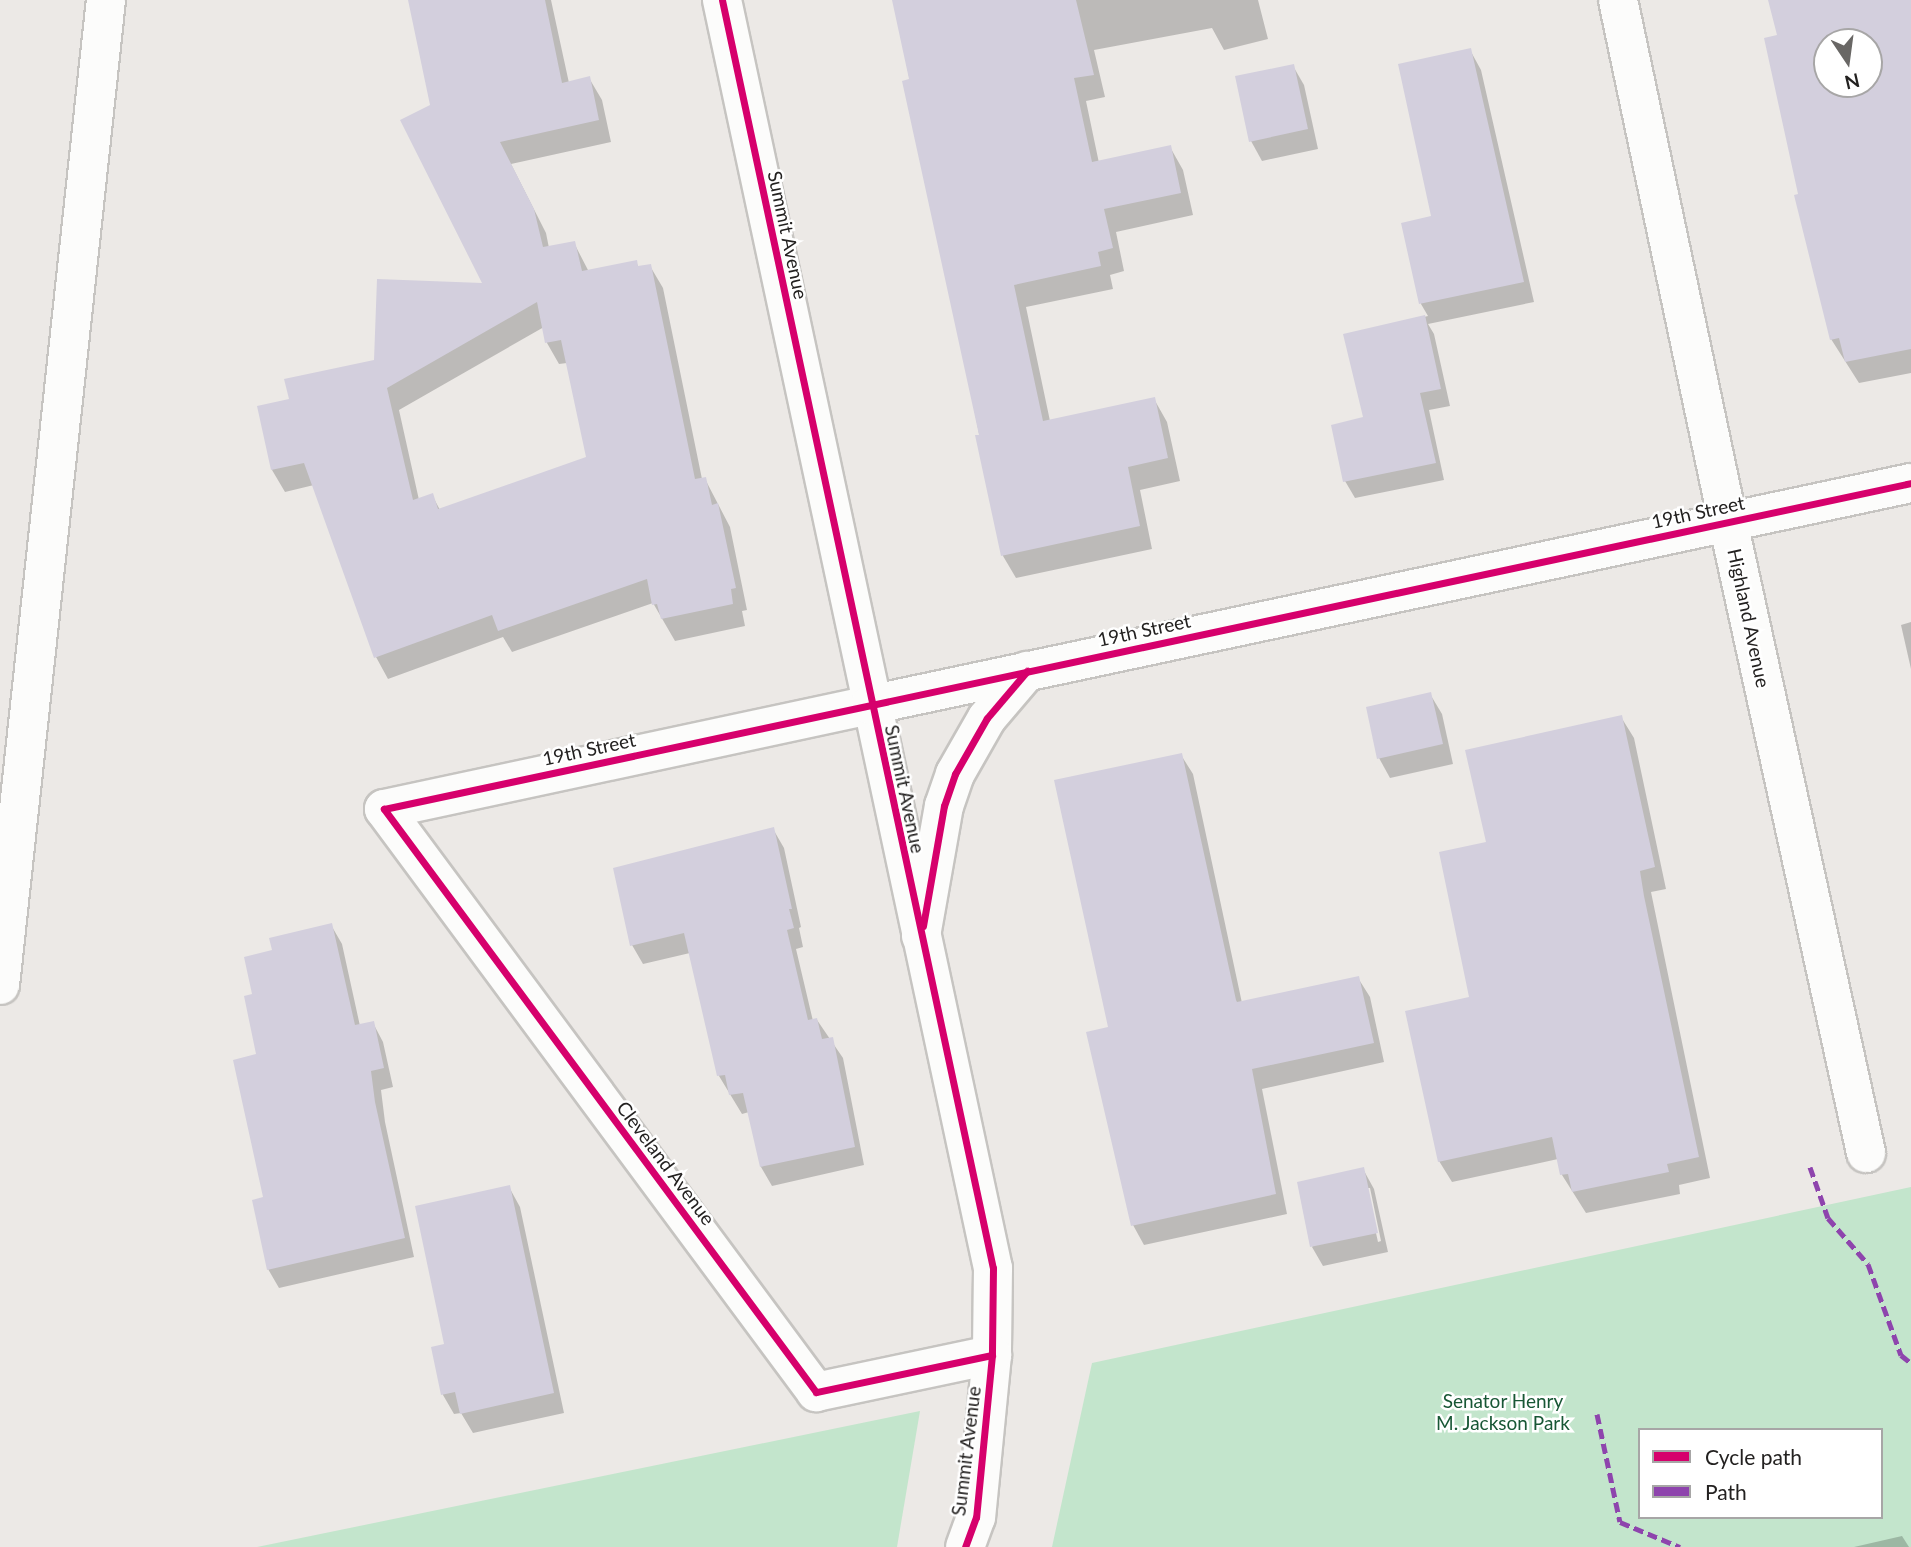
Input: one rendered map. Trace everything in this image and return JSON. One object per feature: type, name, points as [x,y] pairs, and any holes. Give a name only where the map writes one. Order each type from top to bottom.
[{"type":"main road","points":[[0,985],[6,871],[106,0]]},
{"type":"main road","name":"Summit Avenue","points":[[722,0],[870,705],[993,1268],[992,1355],[976,1517],[965,1547]]},
{"type":"main road","name":"Highland Avenue","points":[[1618,0],[1728,522],[1866,1153]]},
{"type":"main road","name":"19th Street","points":[[384,809],[1911,483]]},
{"type":"main road","points":[[921,936],[944,806],[956,774],[987,718],[1027,671]]},
{"type":"main road","name":"Cleveland Avenue","points":[[384,809],[816,1392],[992,1355]]},
{"type":"green space","name":"Senator Henry M. Jackson Park","points":[[1911,1187],[1911,1547],[1052,1547],[1092,1363]]},
{"type":"green space","points":[[920,1411],[897,1547],[257,1547]]},
{"type":"building","points":[[408,0],[545,0],[562,83],[590,76],[599,120],[500,142],[534,209],[543,247],[575,241],[582,271],[637,260],[638,266],[651,264],[695,479],[706,477],[712,505],[718,503],[736,588],[731,589],[733,604],[661,619],[657,604],[652,605],[647,579],[498,631],[492,615],[374,658],[304,463],[271,470],[257,406],[289,399],[284,379],[374,360],[377,279],[482,283],[400,120],[430,105]],"holes":[[[537,302],[545,343],[561,340],[586,457],[438,509],[433,493],[413,500],[387,388]]]},
{"type":"building","points":[[892,0],[1076,0],[1094,75],[1074,78],[1092,162],[1171,145],[1181,193],[1104,209],[1113,248],[1098,252],[1101,266],[1014,285],[1043,421],[1155,397],[1168,458],[1128,467],[1140,526],[1001,556],[975,435],[979,435],[902,81],[909,79]]},
{"type":"building","points":[[1768,0],[1911,0],[1911,349],[1845,362],[1839,338],[1830,340],[1794,195],[1798,194],[1764,38],[1777,35]]},
{"type":"building","points":[[1471,48],[1524,282],[1419,304],[1401,223],[1431,216],[1398,64]]},
{"type":"building","points":[[1294,64],[1308,129],[1249,142],[1235,76]]},
{"type":"building","points":[[1425,315],[1441,389],[1420,393],[1436,463],[1343,482],[1331,425],[1363,417],[1343,334]]},
{"type":"building","points":[[1431,692],[1443,744],[1377,759],[1366,707]]},
{"type":"building","points":[[1622,715],[1655,867],[1640,871],[1644,896],[1699,1157],[1667,1164],[1669,1172],[1572,1192],[1568,1174],[1560,1175],[1552,1137],[1438,1162],[1405,1011],[1469,997],[1439,852],[1486,842],[1465,750]]},
{"type":"building","points":[[1182,753],[1237,1002],[1359,976],[1374,1043],[1252,1069],[1276,1194],[1131,1226],[1086,1032],[1108,1027],[1054,780]]},
{"type":"building","points":[[774,827],[792,909],[789,909],[794,928],[787,930],[808,1020],[817,1018],[822,1039],[833,1037],[855,1147],[760,1167],[743,1093],[729,1095],[725,1075],[717,1076],[684,933],[630,946],[613,868]]},
{"type":"building","points":[[332,923],[355,1025],[374,1021],[384,1068],[371,1071],[375,1102],[405,1238],[267,1270],[252,1200],[263,1197],[233,1060],[256,1054],[244,996],[252,994],[244,957],[272,950],[269,938]]},
{"type":"building","points":[[1364,1167],[1378,1233],[1310,1247],[1297,1182]]},
{"type":"building","points":[[510,1185],[554,1393],[460,1414],[455,1392],[441,1395],[431,1347],[444,1344],[415,1206]]},
{"type":"marked path","points":[[1810,1167],[1828,1218],[1868,1264],[1901,1355],[1911,1363]]},
{"type":"marked path","points":[[1597,1414],[1620,1522],[1680,1547]]},
{"type":"cycle path","points":[[722,0],[993,1268],[992,1355],[976,1517],[965,1547]]},
{"type":"cycle path","points":[[992,1355],[816,1392],[384,809],[1911,483]]},
{"type":"cycle path","points":[[923,926],[944,806],[955,774],[987,718],[1027,671]]}]
